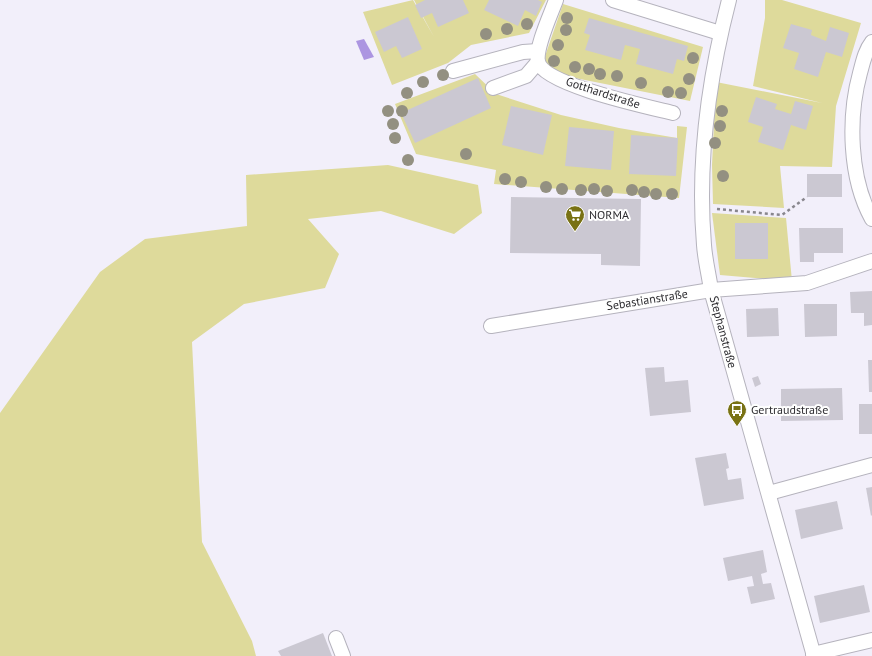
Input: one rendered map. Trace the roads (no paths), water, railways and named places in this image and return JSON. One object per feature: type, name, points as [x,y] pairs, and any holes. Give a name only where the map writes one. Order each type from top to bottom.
[{"type":"street","points":[[492,88],[526,76],[538,57],[556,0]]},
{"type":"street","points":[[613,0],[720,33]]},
{"type":"street","name":"Stephanstraße","points":[[729,0],[720,33],[704,122],[701,174],[704,246],[711,290],[814,655]]},
{"type":"street","points":[[872,42],[866,49],[854,96],[852,150],[865,206],[872,219]]},
{"type":"street","points":[[454,71],[523,52],[538,57]]},
{"type":"street","name":"Gotthardstraße","points":[[538,57],[548,74],[570,84],[620,100],[673,113]]},
{"type":"street","name":"Sebastianstraße","points":[[491,326],[711,290],[807,283],[872,260]]},
{"type":"street","points":[[769,493],[872,465]]},
{"type":"street","points":[[336,638],[343,656]]},
{"type":"street","points":[[814,655],[872,640]]},
{"type":"place","name":"NORMA","points":[[575,232]]},
{"type":"place","name":"Gertraudstraße","points":[[737,427]]}]
